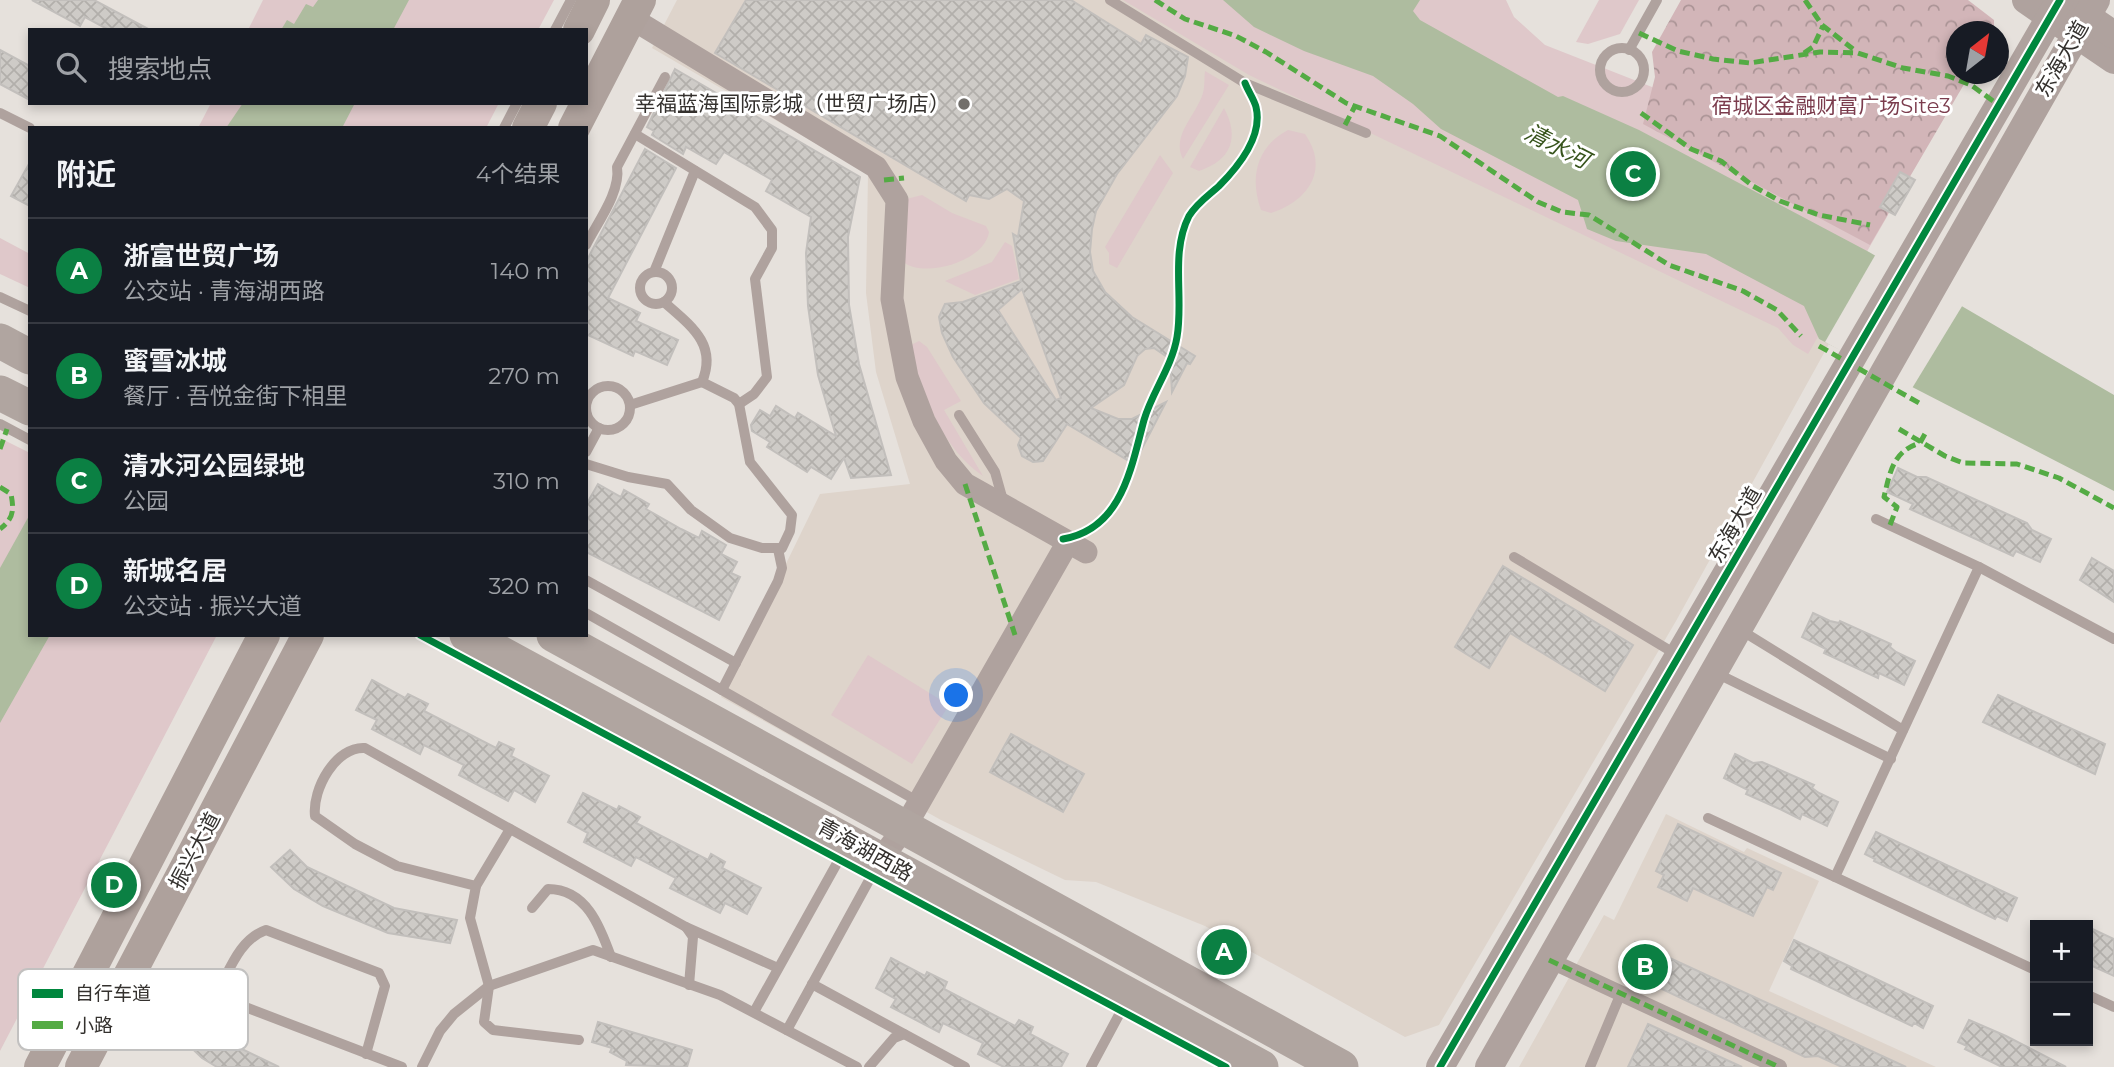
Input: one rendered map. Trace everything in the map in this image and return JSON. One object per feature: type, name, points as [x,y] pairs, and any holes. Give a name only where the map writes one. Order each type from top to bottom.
[{"type":"main road","points":[[580,28],[587,1]]},
{"type":"main road","points":[[588,101],[636,9]]},
{"type":"main road","points":[[529,126],[540,105]]},
{"type":"main road","points":[[575,126],[586,105]]},
{"type":"main road","points":[[0,341],[28,355]]},
{"type":"main road","name":"青海湖西路","points":[[471,637],[1261,1067]]},
{"type":"main road","name":"青海湖西路","points":[[558,637],[912,814],[1341,1067]]},
{"type":"main road","name":"振兴大道","points":[[104,969],[146,904],[282,643]]},
{"type":"main road","name":"振兴大道","points":[[120,969],[146,904]]},
{"type":"main road","name":"振兴大道","points":[[40,1067],[51,1050]]},
{"type":"main road","name":"振兴大道","points":[[81,1067],[88,1050]]},
{"type":"street","points":[[2026,0],[2058,6],[2087,17],[2114,35]]},
{"type":"street","name":"东海大道","points":[[1440,1067],[2058,6]]},
{"type":"street","points":[[636,9],[876,167],[897,200],[892,299],[907,377],[924,421],[946,461],[965,484],[1077,547],[912,814],[881,859]]},
{"type":"street","points":[[2087,17],[2114,60]]},
{"type":"street","name":"东海大道","points":[[1489,1067],[2087,17]]},
{"type":"street","points":[[1549,960],[1779,1067]]},
{"type":"lane","points":[[1110,0],[1245,83],[1366,133]]},
{"type":"lane","points":[[1629,50],[1657,0]]},
{"type":"lane","points":[[557,28],[587,1]]},
{"type":"lane","points":[[1629,50],[1635,53],[1643,66],[1641,80],[1631,90],[1616,91],[1601,77],[1601,64],[1609,52],[1629,50]]},
{"type":"lane","points":[[588,241],[614,191],[619,177],[617,167],[665,78]]},
{"type":"lane","points":[[505,126],[516,105]]},
{"type":"lane","points":[[0,113],[28,127]]},
{"type":"lane","points":[[635,134],[755,207],[772,230],[772,248],[755,279],[767,377],[754,394],[739,404]]},
{"type":"lane","points":[[654,272],[667,275],[672,284],[671,294],[664,302],[649,303],[641,295],[642,279],[654,272],[695,171]]},
{"type":"lane","points":[[0,297],[28,310]]},
{"type":"lane","points":[[664,302],[704,341],[707,350],[702,382]]},
{"type":"lane","points":[[588,465],[628,477],[667,484],[691,510],[730,538],[762,548],[778,549],[787,541],[792,515],[787,505],[761,481],[750,462],[739,404],[734,398],[702,382],[630,405]]},
{"type":"lane","points":[[612,386],[625,393],[630,405],[630,414],[621,426],[606,430],[599,428],[589,418],[588,397],[612,386]]},
{"type":"lane","points":[[11,412],[28,437]]},
{"type":"lane","points":[[959,415],[995,472],[1005,506]]},
{"type":"lane","points":[[588,448],[599,428]]},
{"type":"lane","points":[[1876,519],[1979,567],[2114,639]]},
{"type":"lane","points":[[722,690],[778,581],[782,568],[778,549]]},
{"type":"lane","points":[[1514,557],[1679,656]]},
{"type":"lane","points":[[1835,877],[1979,567]]},
{"type":"lane","points":[[588,581],[736,663]]},
{"type":"lane","points":[[588,614],[722,690],[912,814]]},
{"type":"lane","points":[[1738,628],[1903,730]]},
{"type":"lane","points":[[1713,671],[1891,759]]},
{"type":"lane","points":[[476,887],[397,866],[355,844],[315,816],[314,804],[328,773],[341,753],[353,747],[365,748],[686,927],[778,968]]},
{"type":"lane","points":[[1708,818],[2030,968]]},
{"type":"lane","points":[[510,829],[476,887],[470,919],[489,986],[483,1013],[484,1022],[493,1030],[579,1040]]},
{"type":"lane","points":[[754,1012],[849,842]]},
{"type":"lane","points":[[787,1030],[881,859]]},
{"type":"lane","points":[[533,908],[548,889],[572,894],[583,903],[599,924],[611,957]]},
{"type":"lane","points":[[686,927],[693,937],[689,985]]},
{"type":"lane","points":[[230,969],[243,945],[253,934],[266,930],[379,973],[385,986],[366,1054]]},
{"type":"lane","points":[[422,1067],[440,1031],[454,1014],[489,986],[593,950],[720,995],[857,1067]]},
{"type":"lane","points":[[812,984],[965,1067]]},
{"type":"lane","points":[[1591,1067],[1620,993]]},
{"type":"lane","points":[[1091,1067],[1129,996]]},
{"type":"lane","points":[[2093,997],[2114,1007]]},
{"type":"lane","points":[[248,1008],[402,1067]]},
{"type":"lane","points":[[869,1067],[894,1038],[904,1034]]},
{"type":"shaded area","points":[[263,0],[554,0],[539,28],[249,28]]},
{"type":"shaded area","points":[[677,0],[1223,0],[1804,306],[1819,339],[1829,344],[1676,621],[1439,1025],[1405,1037],[1205,926],[1096,882],[1065,880],[941,820],[721,697],[820,494],[910,484],[876,372],[866,293],[868,174],[652,48]]},
{"type":"shaded area","points":[[1123,0],[1506,0],[1514,17],[1545,45],[1652,87],[1888,215],[1808,354],[1793,345],[1778,328],[1249,75]]},
{"type":"shaded area","points":[[1599,0],[1639,0],[1620,34],[1588,44],[1576,42]]},
{"type":"shaded area","points":[[1205,71],[1229,85],[1183,159],[1180,150],[1182,134],[1203,93]]},
{"type":"shaded area","points":[[210,105],[498,105],[487,126],[199,126]]},
{"type":"shaded area","points":[[1224,108],[1231,129],[1230,147],[1219,161],[1210,166],[1199,171],[1190,167]]},
{"type":"shaded area","points":[[1288,130],[1305,134],[1312,147],[1315,172],[1305,192],[1284,208],[1271,213],[1261,210],[1257,198],[1258,164],[1269,145]]},
{"type":"shaded area","points":[[1160,155],[1173,173],[1117,268],[1109,264],[1109,253],[1105,247]]},
{"type":"shaded area","points":[[922,195],[952,213],[986,226],[989,232],[985,242],[966,259],[939,268],[913,267],[903,262],[906,199]]},
{"type":"shaded area","points":[[0,238],[28,253],[28,287],[0,274]]},
{"type":"shaded area","points":[[1005,242],[1012,246],[1019,279],[975,295],[945,281],[992,262]]},
{"type":"shaded area","points":[[919,341],[927,347],[961,401],[944,410],[983,476],[957,452],[937,422],[911,354],[911,345]]},
{"type":"shaded area","points":[[0,438],[28,452],[28,637],[216,637],[43,969],[18,969],[18,1016],[0,1051]]},
{"type":"shaded area","points":[[868,655],[949,705],[912,764],[831,715]]},
{"type":"shaded area","points":[[1666,814],[1744,852],[1747,848],[1819,881],[1769,991],[1936,1067],[1519,1067],[1604,915],[1614,920]]},
{"type":"green space","name":"宿城区金融财富广场Site3","points":[[1681,0],[1968,0],[1994,20],[1946,21],[1946,84],[1964,84],[1870,245],[1643,124],[1655,77],[1652,52]]},
{"type":"water","points":[[318,0],[409,0],[394,28],[282,28],[287,20],[294,24],[306,4],[313,7]]},
{"type":"water","name":"清水河","points":[[1223,0],[1420,0],[1413,11],[1420,20],[1558,97],[1563,96],[1639,130],[1869,252],[2114,395],[2114,491],[1819,339],[1804,306],[1706,254],[1616,241],[1587,229],[1578,200],[1441,129],[1413,104],[1373,76],[1304,51],[1254,27]]},
{"type":"water","points":[[242,105],[354,105],[343,126],[227,126]]},
{"type":"water","points":[[28,518],[28,637],[49,637],[0,723],[0,568]]},
{"type":"pier","points":[[1877,252],[1964,303],[1911,390],[1825,342]]},
{"type":"building","points":[[32,0],[94,0],[146,28],[105,28],[85,17],[80,26]]},
{"type":"building","points":[[746,0],[1071,0],[1141,44],[1146,35],[1188,57],[1185,76],[1177,96],[1117,174],[1096,211],[1092,229],[1090,252],[1093,271],[1105,292],[1132,317],[1195,356],[1190,364],[1187,363],[1172,392],[1170,359],[1154,348],[1145,349],[1137,356],[1124,385],[1091,408],[1118,419],[1132,419],[1166,402],[1134,464],[1067,424],[1043,461],[1033,462],[1022,456],[1018,445],[1021,438],[984,403],[953,357],[942,333],[939,317],[945,304],[963,302],[1021,281],[1013,234],[1018,237],[1024,201],[1007,189],[989,199],[969,195],[966,201],[715,53]],"holes":[[[1022,289],[1061,398],[1056,400],[998,310]]]},
{"type":"building","points":[[0,50],[28,65],[28,99],[0,84]]},
{"type":"building","points":[[675,69],[860,177],[848,237],[849,305],[859,364],[891,475],[851,478],[844,458],[831,479],[811,467],[807,472],[767,447],[770,442],[752,431],[751,425],[760,410],[770,416],[776,406],[795,418],[798,413],[836,436],[818,375],[808,306],[806,253],[811,217],[766,191],[772,180],[724,152],[716,164],[686,147],[683,154],[652,135],[654,131],[647,127]]},
{"type":"building","points":[[645,149],[676,168],[608,298],[640,313],[636,321],[678,340],[667,365],[635,351],[633,356],[588,335],[588,258]]},
{"type":"building","points":[[28,166],[28,205],[11,196]]},
{"type":"building","points":[[1900,172],[1915,180],[1895,215],[1880,207]]},
{"type":"building","points":[[1898,468],[1917,477],[1926,477],[2027,523],[2032,530],[2051,539],[2040,562],[2016,551],[2013,556],[1910,509],[1913,504],[1887,492]]},
{"type":"building","points":[[598,484],[621,497],[624,490],[649,504],[646,509],[681,529],[699,538],[702,531],[726,545],[721,554],[737,562],[731,573],[740,577],[719,620],[588,553],[588,502]]},
{"type":"building","points":[[2092,558],[2114,571],[2114,602],[2080,580]]},
{"type":"building","points":[[1503,566],[1633,645],[1605,691],[1510,633],[1489,668],[1455,647]]},
{"type":"building","points":[[1813,613],[1830,621],[1840,621],[1891,644],[1890,647],[1896,652],[1915,661],[1904,685],[1879,673],[1878,678],[1824,653],[1826,649],[1802,637]]},
{"type":"building","points":[[372,680],[405,698],[408,694],[428,704],[424,711],[496,748],[499,742],[514,749],[511,756],[549,776],[535,802],[514,790],[508,801],[459,775],[464,765],[424,745],[420,754],[372,729],[377,720],[356,710]]},
{"type":"building","points":[[1998,695],[2105,744],[2095,774],[1983,722]]},
{"type":"building","points":[[1011,734],[1084,774],[1063,812],[990,772]]},
{"type":"building","points":[[1735,754],[1753,763],[1762,762],[1814,785],[1812,788],[1819,793],[1838,802],[1827,826],[1802,814],[1800,819],[1746,794],[1748,790],[1724,778]]},
{"type":"building","points":[[583,793],[617,810],[619,806],[640,817],[636,823],[708,860],[711,854],[725,862],[722,868],[761,888],[747,914],[725,903],[720,913],[670,888],[676,878],[636,857],[631,866],[584,842],[588,833],[568,822]]},
{"type":"building","points":[[1678,824],[1781,873],[1773,890],[1767,887],[1753,916],[1693,888],[1687,901],[1658,887],[1664,875],[1656,871]]},
{"type":"building","points":[[1876,832],[2017,898],[2007,921],[1997,916],[1995,919],[1874,861],[1875,859],[1865,854]]},
{"type":"building","points":[[290,850],[307,867],[394,908],[457,920],[450,943],[388,933],[323,906],[294,889],[271,867]]},
{"type":"building","points":[[2093,929],[2114,939],[2114,976],[2093,966]]},
{"type":"building","points":[[1794,940],[1933,1006],[1923,1028],[1914,1023],[1912,1026],[1791,969],[1792,966],[1784,961]]},
{"type":"building","points":[[1635,942],[1906,1067],[1842,1067],[1818,1056],[1805,1057],[1622,970]]},
{"type":"building","points":[[891,958],[925,976],[927,972],[947,982],[944,989],[1015,1026],[1019,1020],[1033,1027],[1030,1034],[1068,1054],[1061,1067],[1004,1067],[978,1054],[983,1043],[943,1023],[939,1032],[891,1007],[896,999],[876,988]]},
{"type":"building","points":[[1969,1020],[2066,1067],[2002,1067],[1965,1049],[1967,1046],[1958,1042]]},
{"type":"building","points":[[598,1022],[692,1050],[687,1067],[626,1065],[627,1061],[610,1052],[612,1048],[592,1042]]},
{"type":"building","points":[[1648,1024],[1742,1067],[1628,1067]]},
{"type":"building","points":[[194,1050],[244,1050],[279,1067],[217,1067]]},
{"type":"marked path","points":[[1155,0],[1185,19],[1236,36],[1266,52],[1346,103],[1440,136],[1538,202],[1562,212],[1589,215],[1669,265],[1743,291],[1777,310],[1801,336]]},
{"type":"marked path","points":[[1805,0],[1822,25],[1853,49]]},
{"type":"marked path","points":[[1804,53],[1813,47],[1823,26]]},
{"type":"marked path","points":[[1639,33],[1678,51],[1713,59],[1750,63],[1820,52],[1858,53],[1903,68],[1948,76],[1971,85],[2000,106]]},
{"type":"marked path","points":[[1345,125],[1355,106]]},
{"type":"marked path","points":[[1641,113],[1691,149],[1721,161],[1753,186],[1780,201],[1819,215],[1870,225]]},
{"type":"marked path","points":[[884,180],[904,178]]},
{"type":"marked path","points":[[1819,346],[1919,403]]},
{"type":"marked path","points":[[0,449],[7,429]]},
{"type":"marked path","points":[[1899,429],[1945,456],[1963,463],[2017,464],[2059,478],[2114,508]]},
{"type":"marked path","points":[[1890,525],[1897,507],[1884,497],[1891,471],[1898,457],[1920,443],[1927,430]]},
{"type":"marked path","points":[[965,484],[1015,635]]},
{"type":"marked path","points":[[0,487],[11,494],[13,509],[8,521],[0,529]]},
{"type":"marked path","points":[[1549,960],[1779,1067]]},
{"type":"cycle path","points":[[1440,1067],[2060,0]]},
{"type":"cycle path","points":[[1063,539],[1083,533],[1099,523],[1121,494],[1148,410],[1171,359],[1177,337],[1179,260],[1183,230],[1196,207],[1234,170],[1256,129],[1256,107],[1245,83]]},
{"type":"cycle path","points":[[424,637],[1226,1067]]},
{"type":"place","name":"幸福蓝海国际影城（世贸广场店）","points":[[964,104]]},
{"type":"place","name":"清水河公园绿地","points":[[1633,174]]},
{"type":"place","name":"新城名居","points":[[114,885]]},
{"type":"place","name":"浙富世贸广场","points":[[1224,952]]},
{"type":"place","name":"蜜雪冰城","points":[[1645,967]]}]
